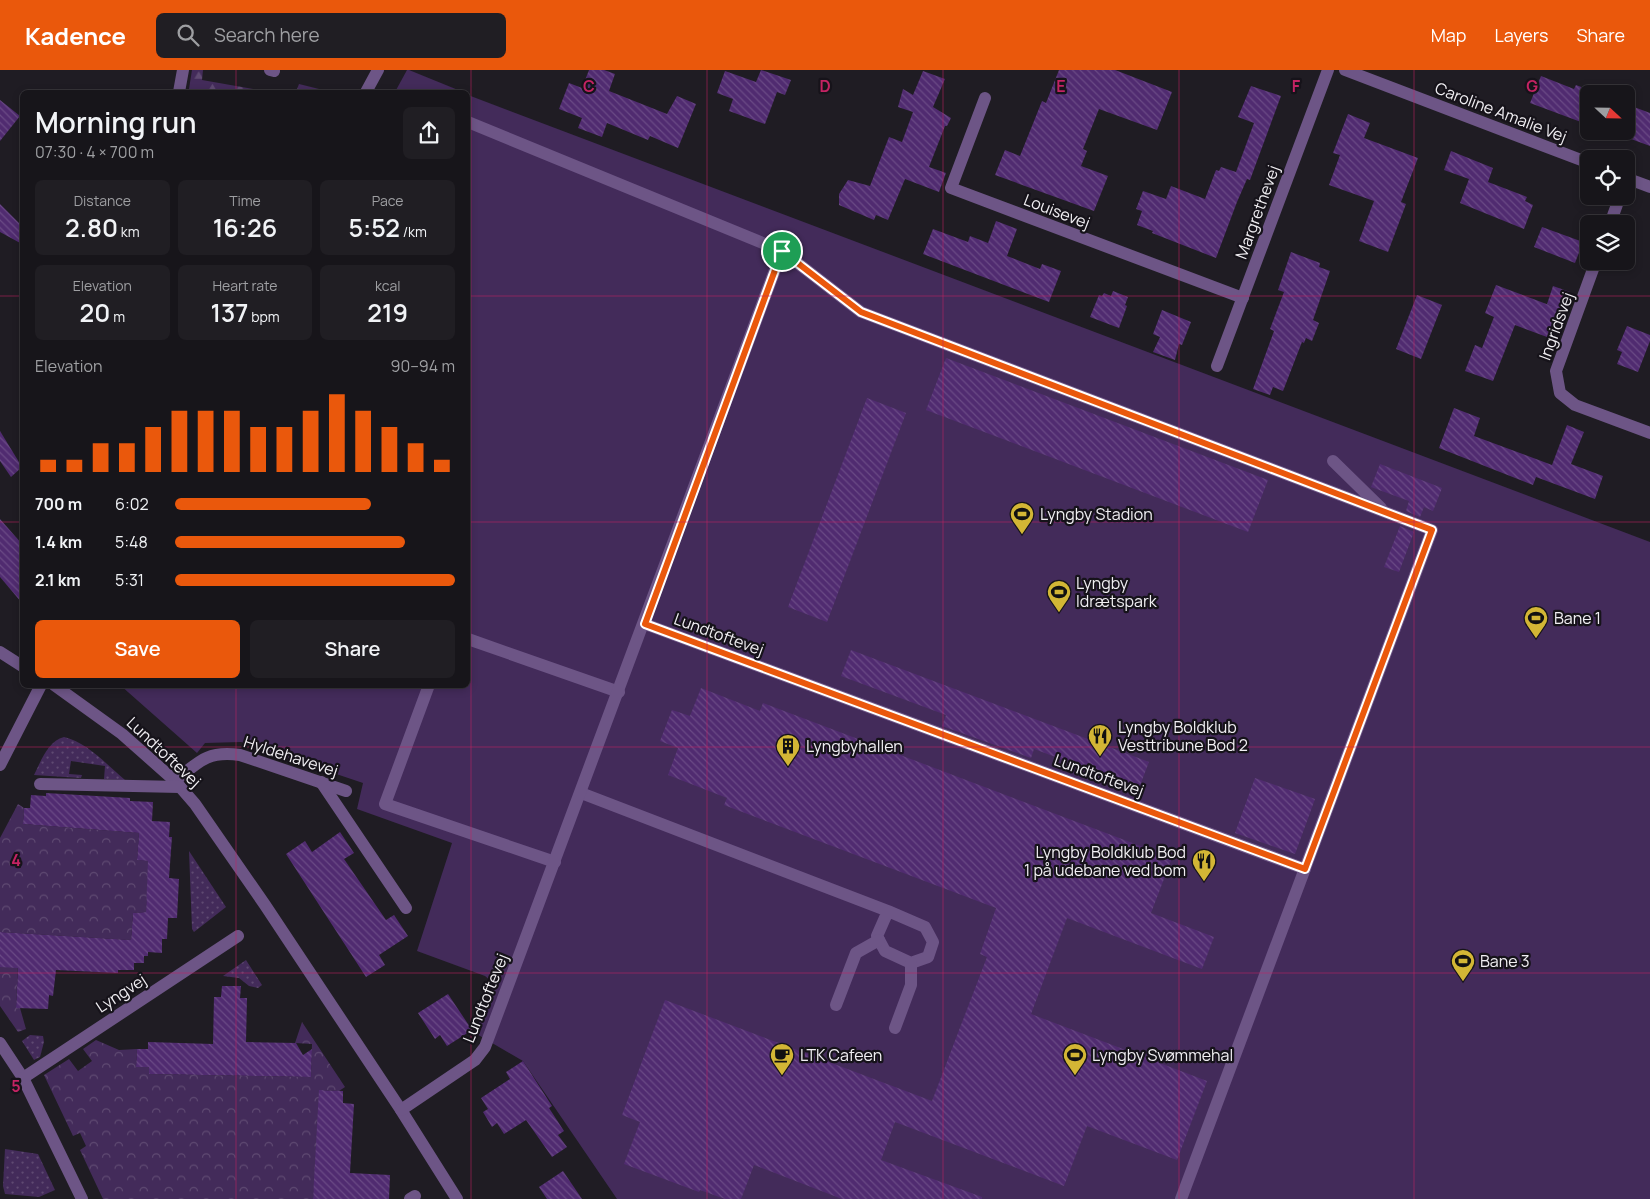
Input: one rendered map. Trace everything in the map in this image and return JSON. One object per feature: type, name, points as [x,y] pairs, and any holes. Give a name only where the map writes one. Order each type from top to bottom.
[{"type":"street","points":[[179,90],[183,70]]},
{"type":"street","points":[[367,90],[378,70]]},
{"type":"street","name":"Margrethevej","points":[[1217,366],[1328,70]]},
{"type":"street","name":"Caroline Amalie Vej","points":[[1345,70],[1580,160]]},
{"type":"street","name":"Louisevej","points":[[985,98],[951,188],[1242,298]]},
{"type":"street","points":[[470,123],[782,251],[861,312],[1432,530],[1181,1199]]},
{"type":"street","points":[[1635,181],[1650,187]]},
{"type":"street","points":[[645,624],[782,251]]},
{"type":"street","name":"Ingridsvej","points":[[1593,270],[1556,371],[1560,393],[1575,405],[1650,433]]},
{"type":"street","points":[[1333,461],[1384,512]]},
{"type":"street","name":"Lundtoftevej","points":[[401,1110],[481,1054],[645,624],[1305,869]]},
{"type":"street","points":[[470,640],[619,692]]},
{"type":"street","points":[[0,652],[20,665]]},
{"type":"street","points":[[0,765],[39,688]]},
{"type":"street","name":"Lundtoftevej","points":[[58,688],[122,734],[178,784],[265,905],[401,1110],[457,1199]]},
{"type":"street","points":[[429,688],[385,804],[555,862]]},
{"type":"street","name":"Hyldehavevej","points":[[178,784],[204,758],[222,753],[240,755],[346,791]]},
{"type":"street","points":[[321,782],[406,908]]},
{"type":"street","points":[[40,784],[178,784]]},
{"type":"street","points":[[581,792],[888,910],[925,926],[933,942],[928,957],[912,963],[884,951],[877,936],[888,910]]},
{"type":"street","name":"Lyngvej","points":[[23,1078],[238,936]]},
{"type":"street","points":[[836,1005],[856,953],[879,940]]},
{"type":"street","points":[[895,1028],[911,985],[912,963]]},
{"type":"street","points":[[0,1043],[23,1078],[82,1199]]},
{"type":"green space","points":[[192,70],[203,70],[202,80],[259,90],[191,90],[189,89]]},
{"type":"green space","points":[[407,70],[409,70],[458,90],[396,90]]},
{"type":"green space","points":[[299,84],[323,90],[297,90]]},
{"type":"green space","name":"Lyngby Idrætspark","points":[[470,96],[1650,542],[1650,1199],[617,1199],[523,1061],[475,1033],[492,988],[491,981],[485,976],[417,951],[452,843],[357,809],[363,783],[241,742],[205,743],[197,753],[123,688],[470,688]]},
{"type":"green space","points":[[64,737],[89,749],[125,780],[104,779],[105,766],[71,761],[69,774],[82,775],[81,778],[34,775],[49,747],[58,739]]},
{"type":"green space","points":[[18,804],[24,808],[23,824],[139,833],[137,860],[168,862],[148,877],[146,912],[133,913],[131,940],[0,932],[0,838]]},
{"type":"green space","points":[[189,851],[226,907],[194,932],[192,929]]},
{"type":"green space","points":[[246,960],[262,985],[258,988],[249,986],[239,978],[223,976]]},
{"type":"green space","points":[[18,965],[16,1007],[20,1008],[26,1029],[18,1032],[0,1006],[0,967]]},
{"type":"green space","points":[[302,1022],[345,1087],[339,1091],[323,1090],[313,1199],[103,1199],[80,1150],[86,1146],[80,1133],[73,1136],[44,1075],[69,1059],[78,1071],[92,1061],[83,1049],[96,1040],[119,1050],[137,1049],[136,1067],[149,1067],[149,1074],[311,1077],[312,1044],[295,1043]]},
{"type":"green space","points":[[30,1035],[43,1036],[44,1042],[40,1057],[34,1060],[22,1041]]},
{"type":"green space","points":[[5,1149],[38,1154],[55,1190],[39,1197],[5,1194],[3,1186]]},
{"type":"building","points":[[589,70],[604,70],[615,74],[609,91],[667,114],[677,96],[696,104],[678,148],[650,136],[648,140],[607,123],[602,137],[578,128],[582,118],[559,109],[569,83],[582,88]]},
{"type":"building","points":[[761,70],[791,80],[785,95],[777,92],[765,124],[729,111],[733,99],[717,93],[725,71],[756,82]]},
{"type":"building","points":[[1059,70],[1115,70],[1172,92],[1157,130],[1099,109],[1083,149],[1087,151],[1081,166],[1108,176],[1094,211],[995,175],[1005,150],[1020,156],[1042,101],[1046,103]]},
{"type":"building","points":[[923,71],[945,79],[933,107],[951,118],[947,126],[945,126],[929,167],[946,173],[939,192],[905,179],[888,220],[876,215],[874,220],[839,205],[839,194],[848,180],[870,186],[889,137],[902,142],[913,112],[898,107],[903,89],[913,95]]},
{"type":"building","points":[[1541,76],[1574,89],[1576,85],[1580,87],[1580,122],[1530,103]]},
{"type":"building","points":[[1251,86],[1281,96],[1250,180],[1247,179],[1216,258],[1152,233],[1153,231],[1137,225],[1142,211],[1136,209],[1143,191],[1166,199],[1171,186],[1205,199],[1216,170],[1219,171],[1221,167],[1236,172],[1254,123],[1238,117]]},
{"type":"building","points":[[0,100],[20,116],[0,141]]},
{"type":"building","points":[[1635,107],[1650,113],[1650,146],[1634,140]]},
{"type":"building","points":[[1348,114],[1370,123],[1364,138],[1418,158],[1401,202],[1406,204],[1388,252],[1359,241],[1374,201],[1329,185],[1340,155],[1333,153]]},
{"type":"building","points":[[1451,151],[1493,168],[1488,182],[1527,197],[1525,201],[1533,205],[1524,229],[1460,203],[1469,179],[1444,170]]},
{"type":"building","points":[[0,204],[20,224],[20,243],[0,232]]},
{"type":"building","points":[[996,221],[1017,229],[1007,256],[1040,269],[1042,264],[1061,271],[1049,302],[923,254],[933,229],[968,242],[970,236],[988,243]]},
{"type":"building","points":[[1542,227],[1580,241],[1580,250],[1575,263],[1534,247]]},
{"type":"building","points":[[1291,252],[1320,263],[1319,267],[1330,271],[1313,320],[1319,323],[1312,341],[1306,338],[1304,343],[1302,342],[1283,391],[1273,387],[1270,395],[1253,389],[1274,331],[1270,329],[1284,292],[1278,290]]},
{"type":"building","points":[[1496,285],[1557,308],[1547,304],[1553,286],[1570,292],[1563,310],[1558,309],[1547,337],[1515,325],[1493,381],[1465,371],[1475,345],[1482,348],[1494,317],[1485,313]]},
{"type":"building","points":[[1113,291],[1128,297],[1125,305],[1127,306],[1119,328],[1090,317],[1099,295],[1102,296],[1104,293],[1111,296]]},
{"type":"building","points":[[1417,295],[1442,305],[1421,359],[1396,349]]},
{"type":"building","points":[[1162,310],[1191,322],[1182,345],[1179,344],[1175,360],[1153,352],[1160,337],[1153,334]]},
{"type":"building","points":[[1627,326],[1650,335],[1650,341],[1638,372],[1617,364],[1622,352],[1617,350]]},
{"type":"building","points":[[946,358],[1268,480],[1248,532],[926,410]]},
{"type":"building","points":[[867,398],[906,413],[827,622],[788,607]]},
{"type":"building","points":[[1454,408],[1480,418],[1474,436],[1552,465],[1567,425],[1584,432],[1571,464],[1603,476],[1595,499],[1536,477],[1533,485],[1439,448]]},
{"type":"building","points":[[0,431],[20,464],[20,469],[11,477],[0,461]]},
{"type":"building","points":[[1380,464],[1442,488],[1433,511],[1424,507],[1420,517],[1406,511],[1409,501],[1371,487]]},
{"type":"building","points":[[0,519],[20,542],[20,601],[0,577]]},
{"type":"building","points":[[1400,526],[1414,532],[1399,572],[1384,567]]},
{"type":"building","points":[[851,650],[1149,762],[1139,788],[1034,749],[1031,758],[942,726],[946,715],[841,676]]},
{"type":"building","points":[[701,688],[760,711],[763,703],[1172,858],[1151,913],[1214,937],[1202,969],[1067,918],[1031,1014],[1207,1081],[1177,1160],[1087,1126],[1064,1186],[895,1122],[881,1160],[982,1197],[982,1199],[842,1199],[754,1165],[741,1199],[725,1199],[700,1190],[699,1192],[624,1164],[640,1122],[622,1115],[665,1000],[932,1101],[987,957],[980,954],[996,908],[724,805],[727,798],[668,775],[678,748],[660,741],[672,710],[690,716]]},
{"type":"building","points":[[1255,778],[1315,799],[1295,854],[1235,833]]},
{"type":"building","points":[[46,793],[130,798],[130,801],[153,802],[152,821],[170,822],[169,837],[172,837],[169,878],[179,879],[177,918],[168,918],[167,939],[162,939],[162,953],[148,952],[148,956],[144,956],[144,963],[134,963],[134,970],[118,970],[118,973],[56,970],[53,996],[49,995],[48,1009],[16,1008],[18,968],[0,967],[0,932],[131,940],[133,913],[146,912],[148,861],[137,860],[139,833],[23,824],[24,808],[30,808],[31,795],[46,796]]},
{"type":"building","points":[[340,832],[354,853],[344,859],[386,920],[394,915],[408,936],[379,955],[385,965],[366,977],[286,854],[305,841],[312,852]]},
{"type":"building","points":[[222,986],[241,986],[240,998],[247,998],[246,1042],[296,1043],[303,1055],[312,1049],[311,1077],[149,1074],[149,1067],[136,1067],[137,1049],[148,1049],[148,1042],[213,1044],[214,997],[221,997]]},
{"type":"building","points":[[448,994],[472,1030],[447,1046],[440,1035],[435,1039],[418,1013]]},
{"type":"building","points":[[523,1061],[552,1106],[549,1108],[564,1131],[558,1135],[567,1147],[552,1157],[526,1120],[504,1134],[497,1123],[492,1127],[483,1112],[488,1109],[481,1098],[510,1079],[506,1072]]},
{"type":"building","points":[[319,1090],[343,1091],[343,1103],[354,1104],[350,1173],[390,1175],[389,1199],[313,1199]]},
{"type":"building","points":[[563,1171],[582,1199],[547,1199],[539,1187]]},
{"type":"place","name":"Lyngby Stadion","points":[[1022,535]]},
{"type":"place","name":"Lyngby Idrætspark","points":[[1059,613]]},
{"type":"place","name":"Bane 1","points":[[1536,639]]},
{"type":"place","name":"Lyngby Boldklub Vesttribune Bod 2","points":[[1100,757]]},
{"type":"place","name":"Lyngbyhallen","points":[[788,767]]},
{"type":"place","name":"Lyngby Boldklub Bod 1 på udebane ved bom","points":[[1204,882]]},
{"type":"place","name":"Bane 3","points":[[1463,982]]},
{"type":"place","name":"LTK Cafeen","points":[[782,1076]]},
{"type":"place","name":"Lyngby Svømmehal","points":[[1075,1076]]},
{"type":"route","points":[[782,251],[861,312],[1432,530],[1305,869],[645,624],[782,251]]}]
